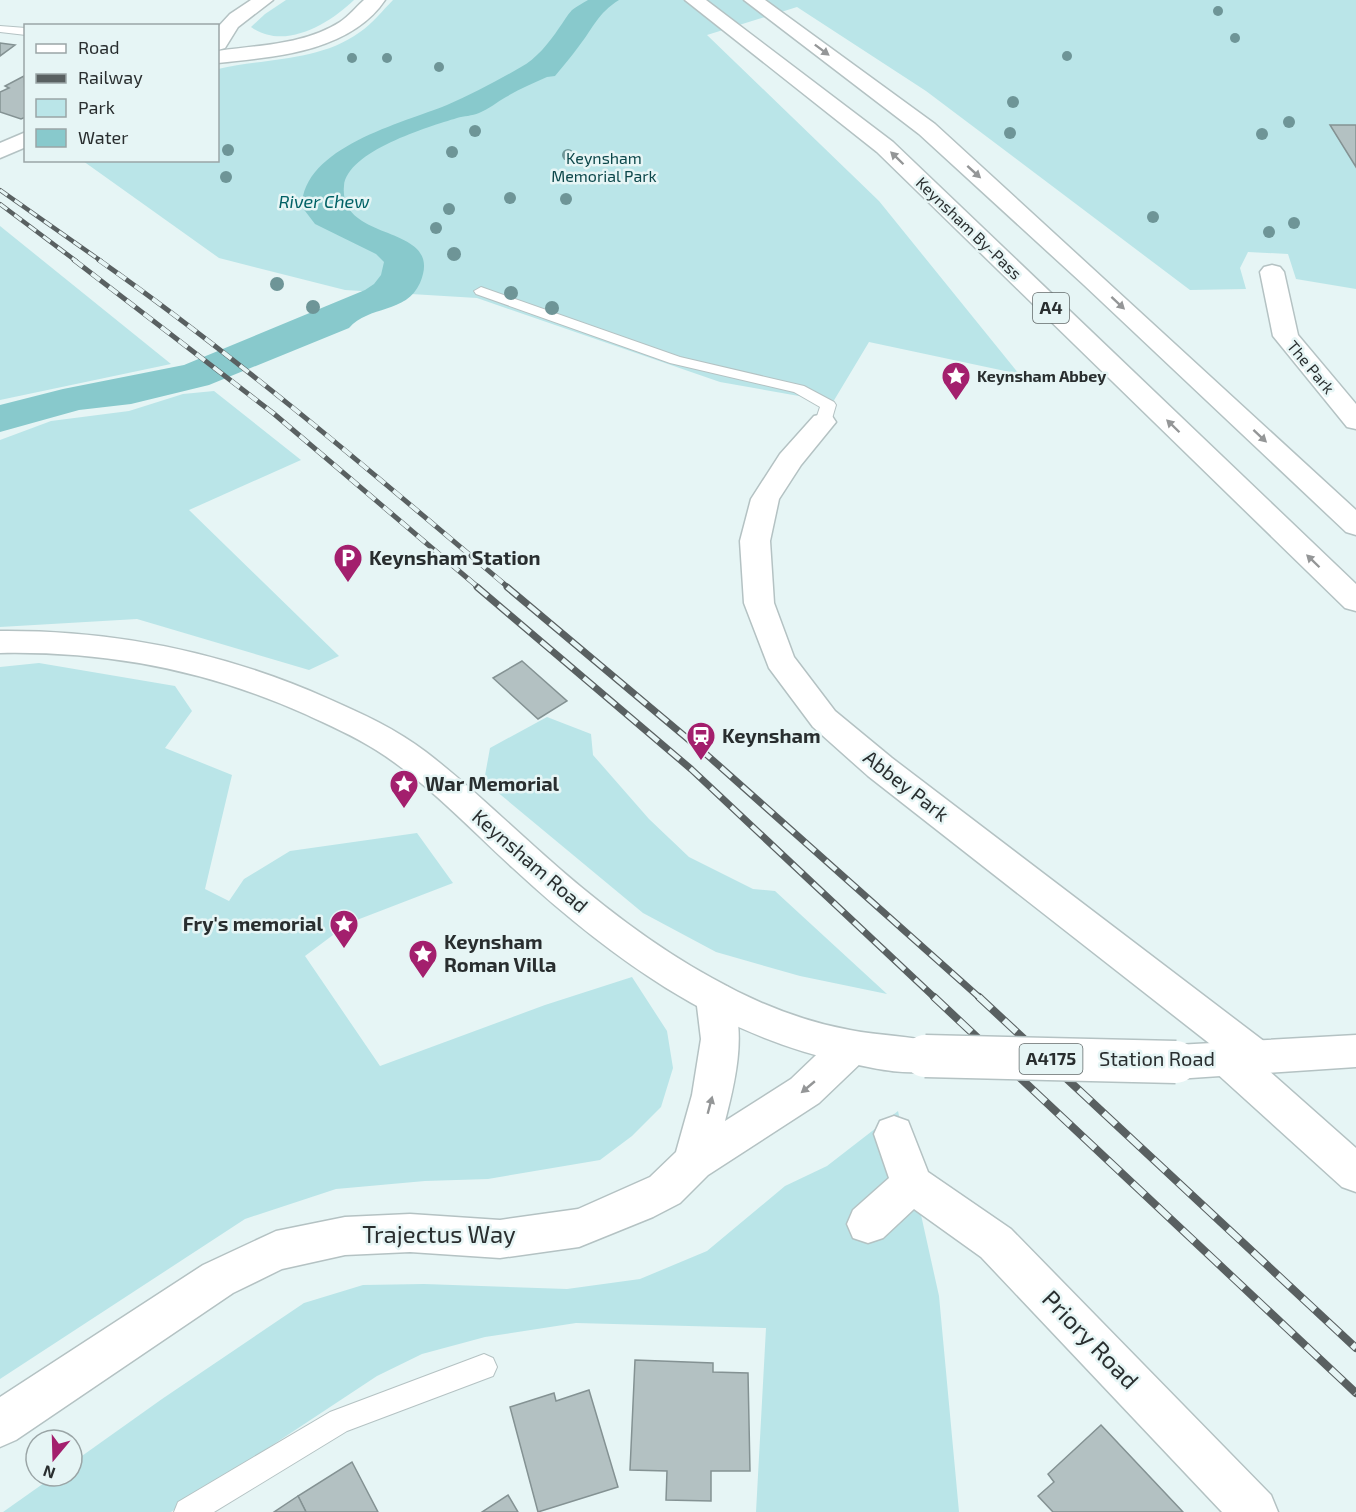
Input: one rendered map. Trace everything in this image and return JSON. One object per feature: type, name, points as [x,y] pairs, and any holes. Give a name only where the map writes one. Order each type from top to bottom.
[{"type":"main road","points":[[219,38],[235,19],[264,0]]},
{"type":"main road","points":[[219,57],[327,36],[346,26],[376,0]]},
{"type":"main road","name":"Keynsham By-Pass","points":[[694,0],[735,29],[885,147],[1356,601]]},
{"type":"main road","name":"A4","points":[[753,0],[775,14],[927,129],[1093,280],[1356,526]]},
{"type":"main road","points":[[0,151],[24,139]]},
{"type":"main road","name":"The Park","points":[[1272,272],[1286,336],[1356,421]]},
{"type":"main road","name":"Abbey Park","points":[[823,422],[790,460],[765,499],[755,541],[759,603],[780,660],[824,719],[1242,1058],[1356,1174]]},
{"type":"main road","name":"Keynsham Road","points":[[0,642],[122,646],[246,677],[301,698],[394,746],[609,930],[715,998],[754,1018],[800,1035],[850,1048]]},
{"type":"main road","points":[[694,1162],[712,1095],[720,1039],[715,998]]},
{"type":"main road","name":"Station Road","points":[[850,1048],[925,1056],[1176,1062],[1356,1051]]},
{"type":"main road","name":"Trajectus Way","points":[[0,1424],[218,1279],[276,1251],[345,1236],[410,1233],[500,1239],[579,1228],[638,1204],[665,1190],[694,1162],[805,1091],[850,1048]]},
{"type":"main road","points":[[868,1224],[912,1184],[894,1134]]},
{"type":"main road","name":"Priory Road","points":[[912,1184],[996,1243],[1254,1512]]},
{"type":"lane","points":[[0,29],[24,32]]},
{"type":"lane","points":[[481,291],[675,360],[799,389],[828,405],[823,422]]},
{"type":"lane","points":[[188,1512],[339,1421],[484,1367]]},
{"type":"green space","points":[[286,0],[354,0],[332,18],[306,32],[278,36],[264,34],[251,27]]},
{"type":"green space","name":"Keynsham Memorial Park","points":[[393,0],[1356,0],[1356,289],[1296,279],[1288,254],[1248,252],[1240,268],[1246,289],[1190,290],[926,91],[797,7],[707,35],[879,201],[1019,374],[869,342],[833,402],[720,382],[477,298],[345,290],[219,258],[84,162],[219,162],[219,69],[291,58],[327,49],[344,42],[373,21]]},
{"type":"green space","points":[[0,226],[171,364],[0,400]]},
{"type":"green space","points":[[214,391],[301,460],[189,510],[339,656],[309,670],[137,619],[0,627],[0,440],[51,421],[129,411],[183,394]]},
{"type":"green space","points":[[39,663],[175,686],[192,711],[165,748],[232,775],[205,889],[229,901],[244,879],[290,851],[417,833],[453,883],[349,923],[305,956],[380,1066],[545,1005],[632,977],[667,1031],[673,1068],[661,1107],[632,1136],[600,1160],[488,1179],[425,1181],[336,1189],[245,1219],[0,1379],[0,667]]},
{"type":"green space","points":[[547,717],[591,734],[593,755],[649,819],[689,857],[753,889],[775,891],[887,994],[800,976],[716,952],[643,913],[484,781],[490,748]]},
{"type":"green space","points":[[898,1111],[939,1296],[959,1512],[756,1512],[766,1328],[576,1323],[485,1337],[422,1354],[377,1376],[171,1512],[3,1512],[37,1488],[84,1488],[84,1454],[304,1303],[363,1285],[424,1284],[567,1289],[640,1279],[707,1251],[785,1186],[827,1166]]},
{"type":"water","name":"River Chew","points":[[588,0],[619,0],[601,16],[555,76],[547,77],[521,89],[479,113],[457,118],[391,142],[373,151],[349,173],[344,186],[347,205],[357,217],[372,227],[406,241],[418,250],[424,264],[420,283],[406,300],[367,316],[349,328],[209,385],[131,404],[79,410],[0,432],[0,405],[63,389],[184,365],[365,290],[374,284],[381,275],[384,262],[376,254],[315,224],[302,207],[306,186],[318,168],[336,153],[358,140],[456,101],[527,64],[547,45],[572,10]]},
{"type":"building","points":[[0,43],[15,45],[0,56]]},
{"type":"building","points":[[24,76],[24,118],[21,119],[0,112],[0,92],[9,88],[5,86]]},
{"type":"building","points":[[1330,125],[1356,125],[1356,167]]},
{"type":"building","points":[[522,661],[567,701],[538,719],[493,678]]},
{"type":"building","points":[[635,1360],[713,1363],[713,1372],[748,1373],[750,1471],[711,1471],[711,1501],[666,1500],[667,1471],[630,1470]]},
{"type":"building","points":[[589,1390],[618,1487],[538,1512],[510,1407],[554,1393],[556,1401]]},
{"type":"building","points":[[1101,1425],[1183,1512],[1053,1512],[1038,1496],[1054,1482],[1048,1474]]},
{"type":"building","points":[[352,1462],[378,1512],[306,1512],[298,1496]]},
{"type":"building","points":[[508,1495],[518,1512],[482,1512]]},
{"type":"building","points":[[298,1496],[306,1512],[274,1512]]},
{"type":"railway","points":[[0,190],[101,261]]},
{"type":"railway","points":[[0,204],[76,261]]},
{"type":"railway","points":[[74,260],[273,413],[479,588]]},
{"type":"railway","points":[[99,260],[256,378],[509,588]]},
{"type":"railway","points":[[477,587],[691,769],[935,998]]},
{"type":"railway","points":[[507,587],[707,755],[980,998]]},
{"type":"railway","points":[[934,997],[1356,1393]]},
{"type":"railway","points":[[979,997],[1356,1348]]},
{"type":"place","name":"Keynsham Abbey","points":[[956,402]]},
{"type":"place","name":"Keynsham Station","points":[[348,584]]},
{"type":"place","name":"Keynsham","points":[[701,762]]},
{"type":"place","name":"War Memorial","points":[[404,810]]},
{"type":"place","name":"Fry's memorial","points":[[344,950]]},
{"type":"place","name":"Keynsham Roman Villa","points":[[423,980]]}]
